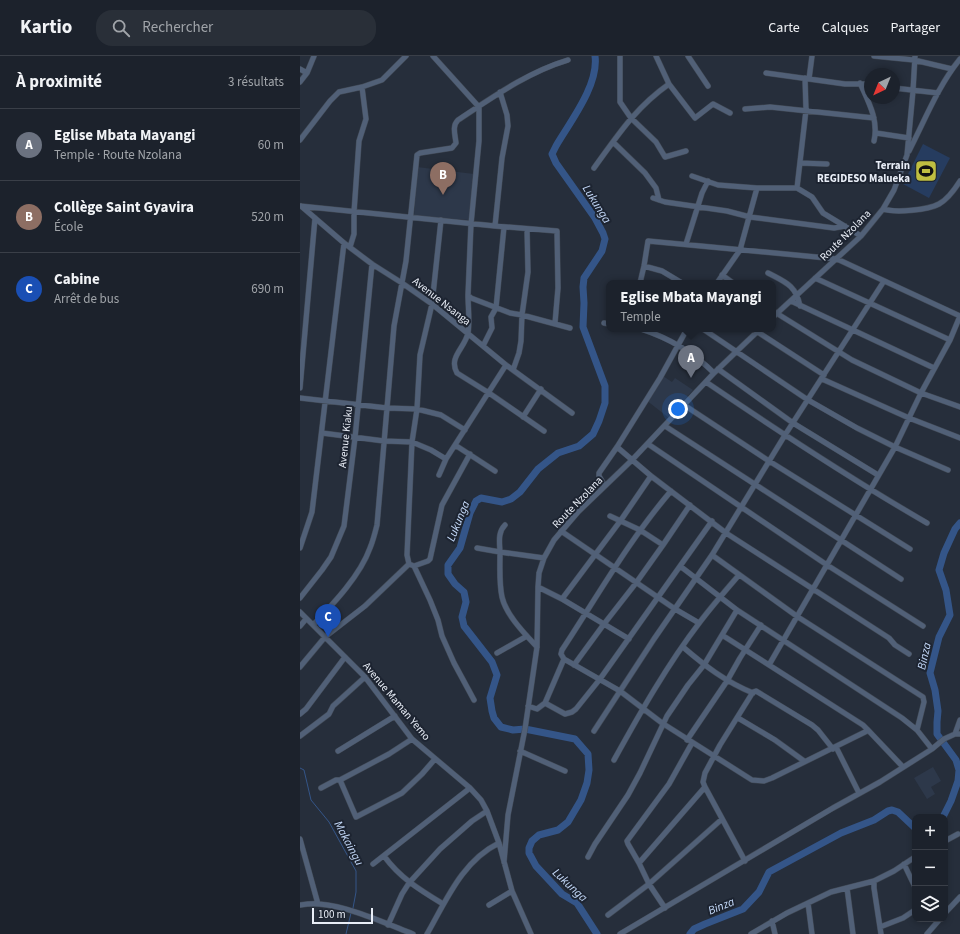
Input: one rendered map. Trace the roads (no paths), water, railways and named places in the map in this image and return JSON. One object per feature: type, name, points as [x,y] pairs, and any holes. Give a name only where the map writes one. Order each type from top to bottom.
[{"type":"street","points":[[300,82],[307,73],[314,56]]},
{"type":"street","points":[[300,140],[330,101],[339,92],[362,87],[382,80],[406,56]]},
{"type":"street","points":[[433,56],[478,107],[479,141],[471,224],[468,334],[456,354],[454,364],[455,369],[457,373],[544,431]]},
{"type":"street","points":[[620,56],[620,102],[631,118],[656,142],[665,157],[686,151]]},
{"type":"street","points":[[656,56],[669,84],[695,118],[713,104],[730,113]]},
{"type":"street","points":[[688,56],[708,86]]},
{"type":"street","points":[[797,188],[806,110],[807,79],[812,56]]},
{"type":"street","points":[[874,56],[915,58],[952,69]]},
{"type":"street","name":"Route Nzolana","points":[[776,312],[798,295],[837,259],[861,236],[884,209],[894,190],[907,155],[915,58]]},
{"type":"street","points":[[907,155],[938,93],[952,69],[960,59]]},
{"type":"street","points":[[313,625],[338,597],[358,571],[370,549],[377,525],[394,326],[412,218],[417,155],[420,153],[452,148],[456,143],[455,123],[500,92],[535,73],[568,60]]},
{"type":"street","points":[[300,69],[307,73]]},
{"type":"street","points":[[766,73],[845,84],[864,83]]},
{"type":"street","points":[[860,83],[874,118],[876,133],[874,141]]},
{"type":"street","points":[[594,168],[631,118],[652,96],[669,84]]},
{"type":"street","points":[[350,247],[354,234],[359,141],[366,119],[362,87]]},
{"type":"street","points":[[900,89],[938,93]]},
{"type":"street","points":[[495,226],[502,158],[508,126],[507,115],[500,92]]},
{"type":"street","points":[[746,109],[770,107],[874,118]]},
{"type":"street","points":[[876,133],[909,138]]},
{"type":"street","points":[[614,142],[645,173],[656,188],[659,200]]},
{"type":"street","points":[[800,163],[827,164]]},
{"type":"street","points":[[692,176],[718,185],[757,188],[797,188],[812,197],[823,213],[861,236]]},
{"type":"street","points":[[884,209],[896,211],[938,205],[945,200],[960,180]]},
{"type":"street","points":[[686,244],[697,207],[708,181]]},
{"type":"street","points":[[718,280],[740,250],[757,188]]},
{"type":"street","points":[[652,198],[664,202],[750,217],[834,228],[846,226]]},
{"type":"street","points":[[300,206],[471,224],[557,230],[558,288],[555,323]]},
{"type":"street","name":"Avenue Nsanga","points":[[300,206],[344,243],[372,264],[432,304],[513,370],[572,413]]},
{"type":"street","points":[[300,388],[315,218]]},
{"type":"street","points":[[441,220],[432,304],[420,355],[417,409],[412,442],[407,555],[430,600],[445,643],[454,663],[474,700]]},
{"type":"street","points":[[483,346],[492,328],[491,317],[496,308],[504,227]]},
{"type":"street","points":[[513,370],[519,353],[521,341],[522,315],[528,272],[527,229]]},
{"type":"street","points":[[641,280],[648,240],[837,259],[960,316],[950,340],[921,393],[895,448],[878,475],[814,590],[769,665]]},
{"type":"street","points":[[300,548],[312,512],[344,243]]},
{"type":"street","name":"Avenue Kiaku","points":[[300,598],[331,557],[344,526],[355,438],[372,264]]},
{"type":"street","points":[[644,266],[662,270],[677,280]]},
{"type":"street","points":[[768,273],[787,283],[798,295],[800,306]]},
{"type":"street","points":[[722,275],[729,280]]},
{"type":"street","points":[[815,278],[950,340]]},
{"type":"street","points":[[594,732],[654,638],[712,555],[785,435],[884,281]]},
{"type":"street","points":[[468,295],[471,298],[510,313],[555,323],[570,328]]},
{"type":"street","points":[[791,301],[852,331],[934,368]]},
{"type":"street","points":[[776,315],[874,371],[921,393],[952,405],[960,406]]},
{"type":"street","points":[[659,332],[793,423],[878,475]]},
{"type":"street","points":[[605,486],[599,476],[599,473],[660,378],[677,344],[685,332]]},
{"type":"street","points":[[707,332],[808,400],[895,448],[948,470]]},
{"type":"street","name":"Route Nzolana","points":[[504,862],[508,815],[523,738],[537,647],[539,573],[544,558],[554,540],[578,512],[648,444],[735,351],[755,332]]},
{"type":"street","points":[[760,332],[823,377],[909,418],[960,438]]},
{"type":"street","points":[[439,475],[446,459],[506,364]]},
{"type":"street","points":[[706,382],[871,490],[927,523]]},
{"type":"street","points":[[524,417],[541,389]]},
{"type":"street","points":[[300,398],[387,408],[417,409],[441,415],[465,430]]},
{"type":"street","points":[[684,405],[769,461],[910,549]]},
{"type":"street","points":[[665,426],[901,579]]},
{"type":"street","points":[[322,433],[384,441],[412,442],[431,450],[446,459]]},
{"type":"street","points":[[648,444],[742,506],[827,565],[923,626]]},
{"type":"street","points":[[455,445],[495,471]]},
{"type":"street","points":[[617,447],[651,476],[726,533],[889,638],[895,645],[909,654]]},
{"type":"street","points":[[300,666],[325,637],[365,606],[411,565],[428,561],[430,559],[442,504],[470,454]]},
{"type":"street","points":[[562,599],[621,520],[651,476]]},
{"type":"street","points":[[671,491],[640,530],[562,650],[561,654],[564,659],[620,691],[662,724],[752,780],[758,781],[772,778],[804,761],[834,748],[865,732],[867,729]]},
{"type":"street","points":[[574,665],[663,546],[690,505]]},
{"type":"street","points":[[610,516],[640,530],[663,546]]},
{"type":"street","points":[[545,702],[565,714],[572,712],[600,680],[712,522]]},
{"type":"street","points":[[504,525],[500,534],[500,574],[503,599],[511,616],[537,647]]},
{"type":"street","points":[[561,531],[636,583],[699,623]]},
{"type":"street","points":[[477,548],[544,558]]},
{"type":"street","points":[[712,555],[798,617],[923,697],[924,702],[917,730]]},
{"type":"street","points":[[680,566],[737,610],[902,718],[917,730],[932,749]]},
{"type":"street","points":[[614,760],[642,708],[699,623],[739,575]]},
{"type":"street","points":[[538,587],[587,613],[630,639]]},
{"type":"street","points":[[588,857],[628,795],[640,773],[662,724],[688,685],[704,665],[737,610]]},
{"type":"street","name":"Avenue Maman Yemo","points":[[300,612],[364,677],[412,739],[470,788],[481,800],[487,811],[499,843],[512,891],[531,934]]},
{"type":"street","points":[[300,626],[306,619]]},
{"type":"street","points":[[665,908],[628,844],[628,838],[669,784],[690,741],[761,625]]},
{"type":"street","points":[[722,635],[863,725],[903,768]]},
{"type":"street","points":[[497,653],[527,636]]},
{"type":"street","points":[[683,647],[704,665],[727,681],[753,693],[756,691],[812,725],[834,748],[859,793]]},
{"type":"street","points":[[300,714],[306,709],[345,657]]},
{"type":"street","points":[[528,706],[537,709],[545,702],[564,659]]},
{"type":"street","points":[[300,736],[329,714],[333,706],[364,677]]},
{"type":"street","points":[[745,861],[705,787],[703,778],[753,693]]},
{"type":"street","points":[[338,750],[395,716]]},
{"type":"street","points":[[738,718],[775,740],[804,761]]},
{"type":"street","points":[[620,934],[903,768],[932,749],[944,739],[957,734],[960,720]]},
{"type":"street","points":[[320,788],[336,780],[340,780],[389,754],[412,739]]},
{"type":"street","points":[[520,751],[565,771]]},
{"type":"street","points":[[340,780],[356,817],[402,794],[435,759]]},
{"type":"street","points":[[639,862],[705,787]]},
{"type":"street","points":[[373,864],[470,788]]},
{"type":"street","points":[[388,925],[402,894],[409,883],[440,849],[472,820],[487,811]]},
{"type":"street","points":[[608,915],[650,884],[722,819]]},
{"type":"street","points":[[948,839],[958,834]]},
{"type":"street","points":[[300,839],[318,904]]},
{"type":"street","points":[[427,934],[459,878],[476,858],[499,843]]},
{"type":"street","points":[[384,856],[398,873],[409,883],[443,904]]},
{"type":"street","points":[[751,934],[772,921],[831,892],[874,881],[912,859]]},
{"type":"street","points":[[904,864],[915,886]]},
{"type":"street","points":[[874,881],[881,934]]},
{"type":"street","points":[[847,888],[853,934]]},
{"type":"street","points":[[489,905],[512,891]]},
{"type":"street","points":[[948,910],[960,897]]},
{"type":"street","points":[[808,903],[812,934]]},
{"type":"street","points":[[300,905],[318,904],[347,910],[413,934]]},
{"type":"street","points":[[880,927],[903,918],[912,912]]},
{"type":"street","points":[[772,921],[775,934]]},
{"type":"street","points":[[927,934],[937,922]]},
{"type":"waterway","name":"Lukunga","points":[[595,56],[593,79],[588,91],[576,115],[552,154],[556,163],[595,218],[605,239],[602,251],[584,278],[583,287],[583,327],[605,386],[605,403],[593,434],[579,446],[558,453],[538,469],[520,492],[511,499],[502,502],[481,498],[476,501],[470,513],[460,548],[448,565],[448,574],[455,584],[464,592],[466,602],[462,617],[464,626],[492,662],[497,675],[490,698],[494,718],[501,727],[513,730],[525,729],[575,739],[588,754],[589,770],[587,783],[581,800],[568,822],[558,830],[539,835],[532,841],[529,848],[529,853],[536,866],[562,894],[577,903],[597,934]]},
{"type":"waterway","name":"Binza","points":[[944,814],[958,781],[959,770],[956,760],[937,734],[938,711],[935,690],[930,673],[939,637],[950,615],[946,590],[939,570],[944,553],[955,529],[960,523]]},
{"type":"waterway","name":"Makaingu","points":[[300,768],[304,770],[311,800],[329,822],[356,871],[356,892],[353,908]]},
{"type":"waterway","name":"Binza","points":[[690,934],[694,929],[743,909],[759,892],[769,872],[841,833],[874,820],[892,810],[898,812],[912,825]]},
{"type":"waterway","name":"Makaingu","points":[[346,934],[351,913]]},
{"type":"place","name":"Terrain REGIDESO Malueka","points":[[926,171]]},
{"type":"place","name":"Collège Saint Gyavira","points":[[443,195]]},
{"type":"place","name":"Eglise Mbata Mayangi","points":[[691,378]]},
{"type":"place","name":"Cabine","points":[[328,637]]}]
